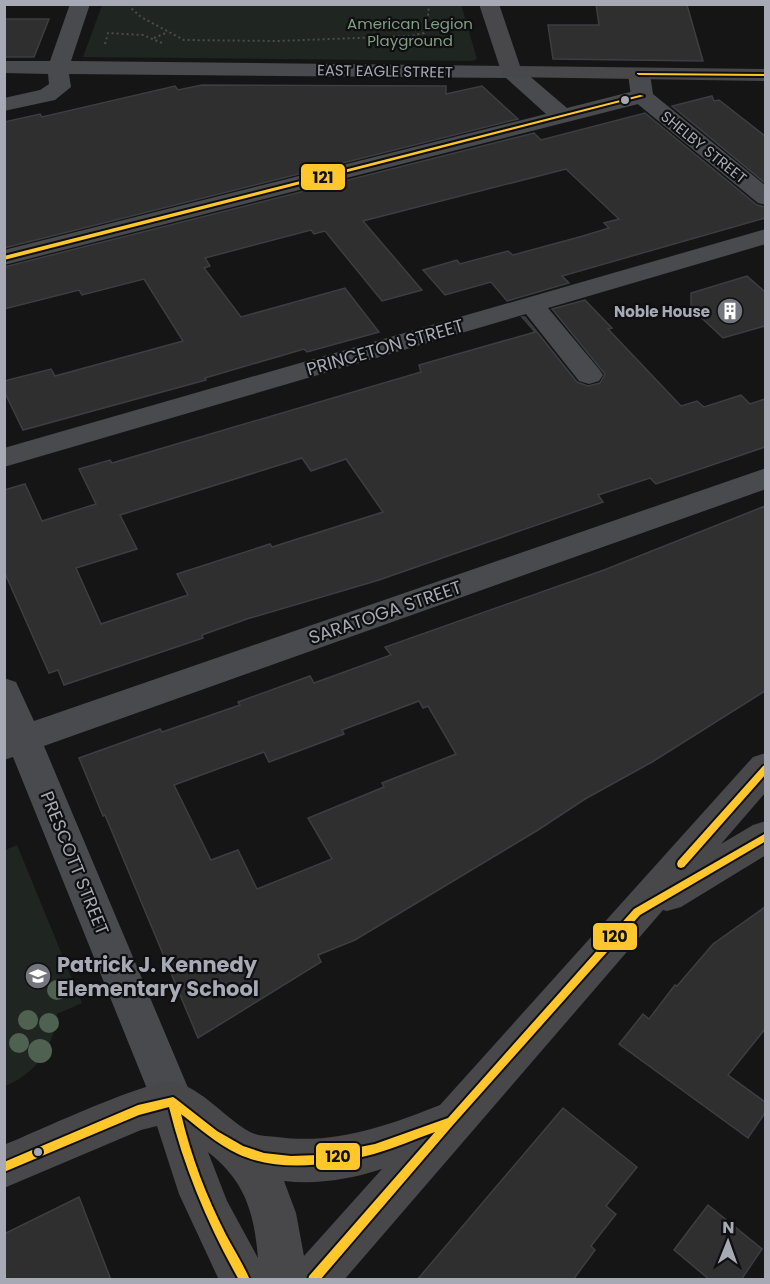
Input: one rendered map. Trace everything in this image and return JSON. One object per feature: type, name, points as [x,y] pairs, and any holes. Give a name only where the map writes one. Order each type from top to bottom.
[{"type":"main road","points":[[489,4],[511,72]]},
{"type":"main road","name":"EAST EAGLE STREET","points":[[511,72],[640,85],[765,75]]},
{"type":"main road","points":[[313,1280],[765,767]]},
{"type":"main road","points":[[637,912],[765,836]]},
{"type":"main road","points":[[4,1167],[138,1110],[173,1102],[237,1149],[250,1164],[269,1201],[280,1239],[282,1280]]},
{"type":"main road","name":"PRESCOTT STREET","points":[[173,1102],[186,1154],[224,1243],[245,1280]]},
{"type":"main road","points":[[237,1149],[274,1160],[314,1160],[348,1156],[387,1146],[451,1121]]},
{"type":"street","points":[[4,105],[47,95],[60,87],[58,68],[80,4]]},
{"type":"street","name":"EAST EAGLE STREET","points":[[4,67],[511,72]]},
{"type":"street","points":[[511,72],[562,116]]},
{"type":"street","points":[[4,258],[562,116],[640,85]]},
{"type":"street","name":"SHELBY STREET","points":[[640,85],[765,198]]},
{"type":"street","name":"PRINCETON STREET","points":[[4,458],[765,236]]},
{"type":"street","points":[[531,304],[589,375]]},
{"type":"street","name":"SARATOGA STREET","points":[[14,742],[765,478]]},
{"type":"street","name":"PRESCOTT STREET","points":[[4,691],[14,742],[173,1102]]},
{"type":"path","points":[[132,4],[131,8],[141,17],[184,40],[277,41],[411,36],[424,33],[427,28],[429,4]]},
{"type":"path","points":[[154,38],[169,32]]},
{"type":"path","points":[[104,46],[108,33]]},
{"type":"green space","name":"American Legion Playground","points":[[461,4],[477,59],[472,61],[83,57],[102,5]]},
{"type":"green space","name":"Patrick J. Kennedy Elementary School","points":[[17,845],[82,1003],[57,1014],[52,1037],[42,1058],[26,1074],[5,1086],[5,850]]},
{"type":"building","points":[[596,4],[687,5],[703,61],[553,59],[548,25],[599,25]]},
{"type":"building","points":[[4,19],[49,19],[34,57],[4,57]]},
{"type":"building","points":[[202,85],[446,86],[446,94],[482,86],[518,119],[4,248],[4,122],[40,114],[42,117],[175,86],[178,90]]},
{"type":"building","points":[[712,96],[714,101],[719,100],[765,136],[765,183],[672,106]]},
{"type":"building","points":[[645,113],[757,205],[765,207],[765,218],[562,276],[569,283],[507,301],[491,282],[445,295],[423,270],[457,260],[460,264],[508,251],[513,255],[609,228],[604,223],[619,219],[566,169],[363,221],[422,290],[382,301],[325,231],[314,234],[311,230],[205,258],[210,266],[204,268],[241,317],[345,288],[379,332],[307,352],[304,349],[205,378],[206,380],[23,430],[4,391],[4,381],[51,369],[55,376],[183,341],[144,279],[82,295],[79,290],[4,309],[4,267],[534,133],[541,140]]},
{"type":"building","name":"Noble House","points":[[747,276],[765,292],[765,326],[723,338],[691,308],[691,293]]},
{"type":"building","points":[[585,300],[612,328],[608,329],[681,406],[697,401],[704,407],[741,395],[750,404],[765,399],[765,447],[656,484],[650,478],[598,495],[603,502],[379,580],[247,619],[202,635],[203,638],[64,685],[58,670],[49,673],[4,571],[4,490],[25,484],[42,521],[96,504],[79,469],[110,460],[112,463],[421,372],[419,365],[535,332],[522,317],[525,317],[577,382],[588,386],[600,383],[605,374],[552,309]],"holes":[[[302,458],[311,471],[346,459],[383,512],[272,547],[270,544],[177,574],[188,595],[101,624],[76,568],[137,549],[120,515]]]},
{"type":"building","points":[[765,506],[765,691],[652,762],[585,799],[538,830],[355,940],[318,955],[321,962],[198,1038],[79,758],[160,729],[162,732],[240,705],[238,702],[310,676],[314,683],[391,655],[385,647],[604,570]],"holes":[[[419,701],[423,708],[428,706],[456,754],[382,783],[384,787],[308,818],[332,859],[257,889],[238,850],[211,860],[174,785],[264,752],[269,762],[344,734],[342,730]]]},
{"type":"building","points":[[765,907],[765,1029],[728,1075],[765,1102],[765,1113],[748,1138],[619,1044],[643,1014],[649,1019],[675,985],[677,986],[713,944]]},
{"type":"building","points":[[563,1108],[637,1167],[606,1206],[616,1214],[591,1246],[595,1250],[573,1280],[417,1280]]},
{"type":"building","points":[[79,1197],[111,1280],[4,1280],[4,1234]]},
{"type":"building","points":[[708,1205],[762,1249],[741,1280],[710,1280],[674,1250]]},
{"type":"transit line","name":"121","points":[[639,74],[766,75]]},
{"type":"transit line","name":"121","points":[[4,258],[642,96]]},
{"type":"transit line","name":"120","points":[[681,864],[766,768]]},
{"type":"transit line","name":"120","points":[[173,1102],[214,1134],[240,1150],[264,1158],[291,1161],[319,1160],[375,1149],[451,1121],[637,912],[766,836]]},
{"type":"transit line","name":"120","points":[[173,1102],[185,1149],[201,1194],[245,1280]]},
{"type":"transit line","name":"120","points":[[4,1167],[138,1110],[173,1102]]},
{"type":"transit line","name":"120","points":[[313,1280],[449,1123]]},
{"type":"place","name":"Noble House","points":[[730,311]]},
{"type":"place","name":"Patrick J. Kennedy Elementary School","points":[[38,976]]}]
